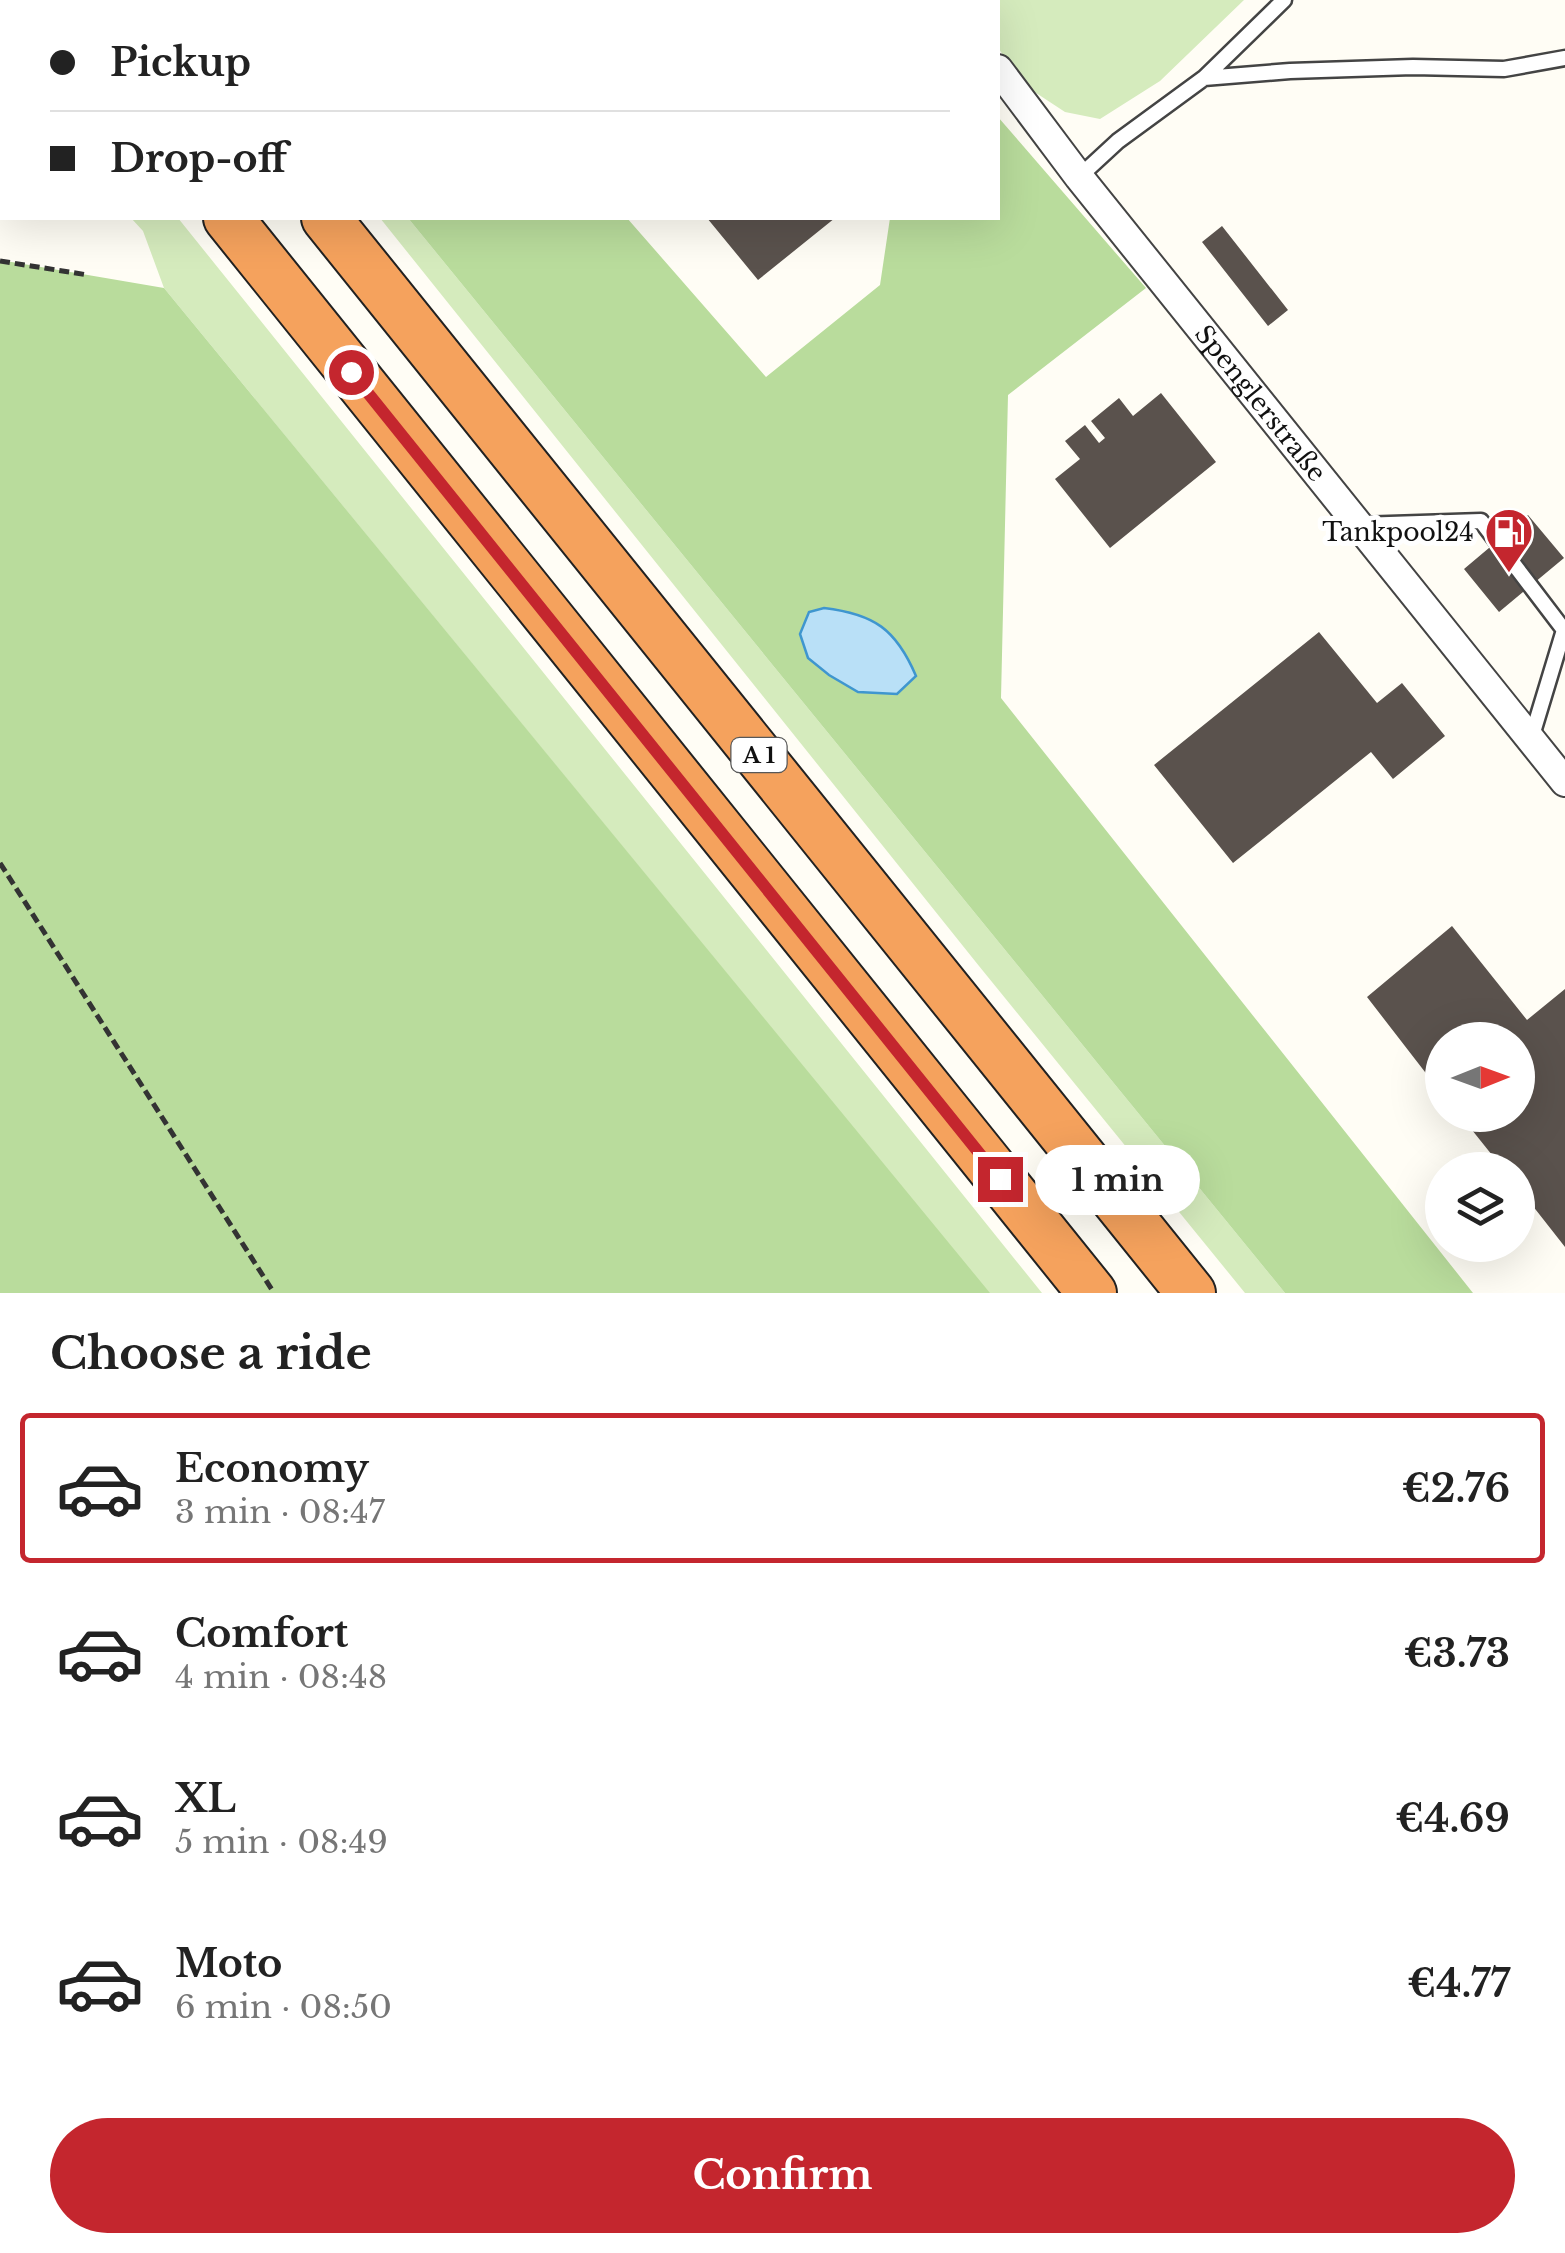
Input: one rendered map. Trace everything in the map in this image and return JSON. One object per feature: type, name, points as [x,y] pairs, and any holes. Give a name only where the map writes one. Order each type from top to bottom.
[{"type":"highway","points":[[230,220],[1092,1293]]},
{"type":"highway","name":"A 1","points":[[328,220],[1191,1293]]},
{"type":"street","name":"Spenglerstraße","points":[[1000,73],[1565,782]]},
{"type":"lane","points":[[1080,177],[1118,141],[1204,78],[1284,0]]},
{"type":"lane","points":[[1204,78],[1378,68],[1504,68],[1565,58]]},
{"type":"lane","points":[[1358,524],[1481,521],[1564,630],[1531,740]]},
{"type":"path","points":[[0,262],[88,275]]},
{"type":"path","points":[[0,863],[274,1293]]},
{"type":"green space","points":[[1000,0],[1244,0],[1160,81],[1100,119],[1065,112],[1027,87],[1000,51]]},
{"type":"green space","points":[[1000,119],[1146,288],[1008,395],[1001,698],[1425,1232],[1425,1262],[1448,1262],[1473,1293],[1285,1293],[410,220],[629,220],[766,377],[880,285],[890,220],[1000,220]]},
{"type":"green space","points":[[133,220],[180,220],[1042,1293],[989,1293],[164,288],[143,231]]},
{"type":"green space","points":[[382,220],[410,220],[1285,1293],[1245,1293]]},
{"type":"green space","points":[[0,260],[164,288],[990,1293],[0,1293]]},
{"type":"water","points":[[824,608],[857,615],[881,627],[900,646],[916,676],[897,694],[858,692],[829,675],[808,658],[800,634],[809,612]]},
{"type":"building","points":[[709,220],[833,220],[758,280]]},
{"type":"building","points":[[1222,226],[1288,310],[1268,326],[1202,242]]},
{"type":"building","points":[[1161,393],[1216,462],[1110,548],[1055,479],[1080,459],[1065,441],[1085,425],[1099,443],[1105,438],[1091,421],[1119,398],[1133,416]]},
{"type":"building","points":[[1528,515],[1564,558],[1499,612],[1464,569]]},
{"type":"building","points":[[1319,632],[1377,703],[1402,683],[1445,736],[1393,779],[1371,752],[1233,863],[1154,765]]},
{"type":"building","points":[[1452,926],[1527,1020],[1565,989],[1565,1247],[1535,1209],[1535,1152],[1490,1152],[1474,1132],[1535,1132],[1535,1022],[1425,1022],[1425,1072],[1367,997]]},
{"type":"place","name":"Tankpool24","points":[[1509,574]]},
{"type":"route","points":[[351,372],[1000,1179]]}]
